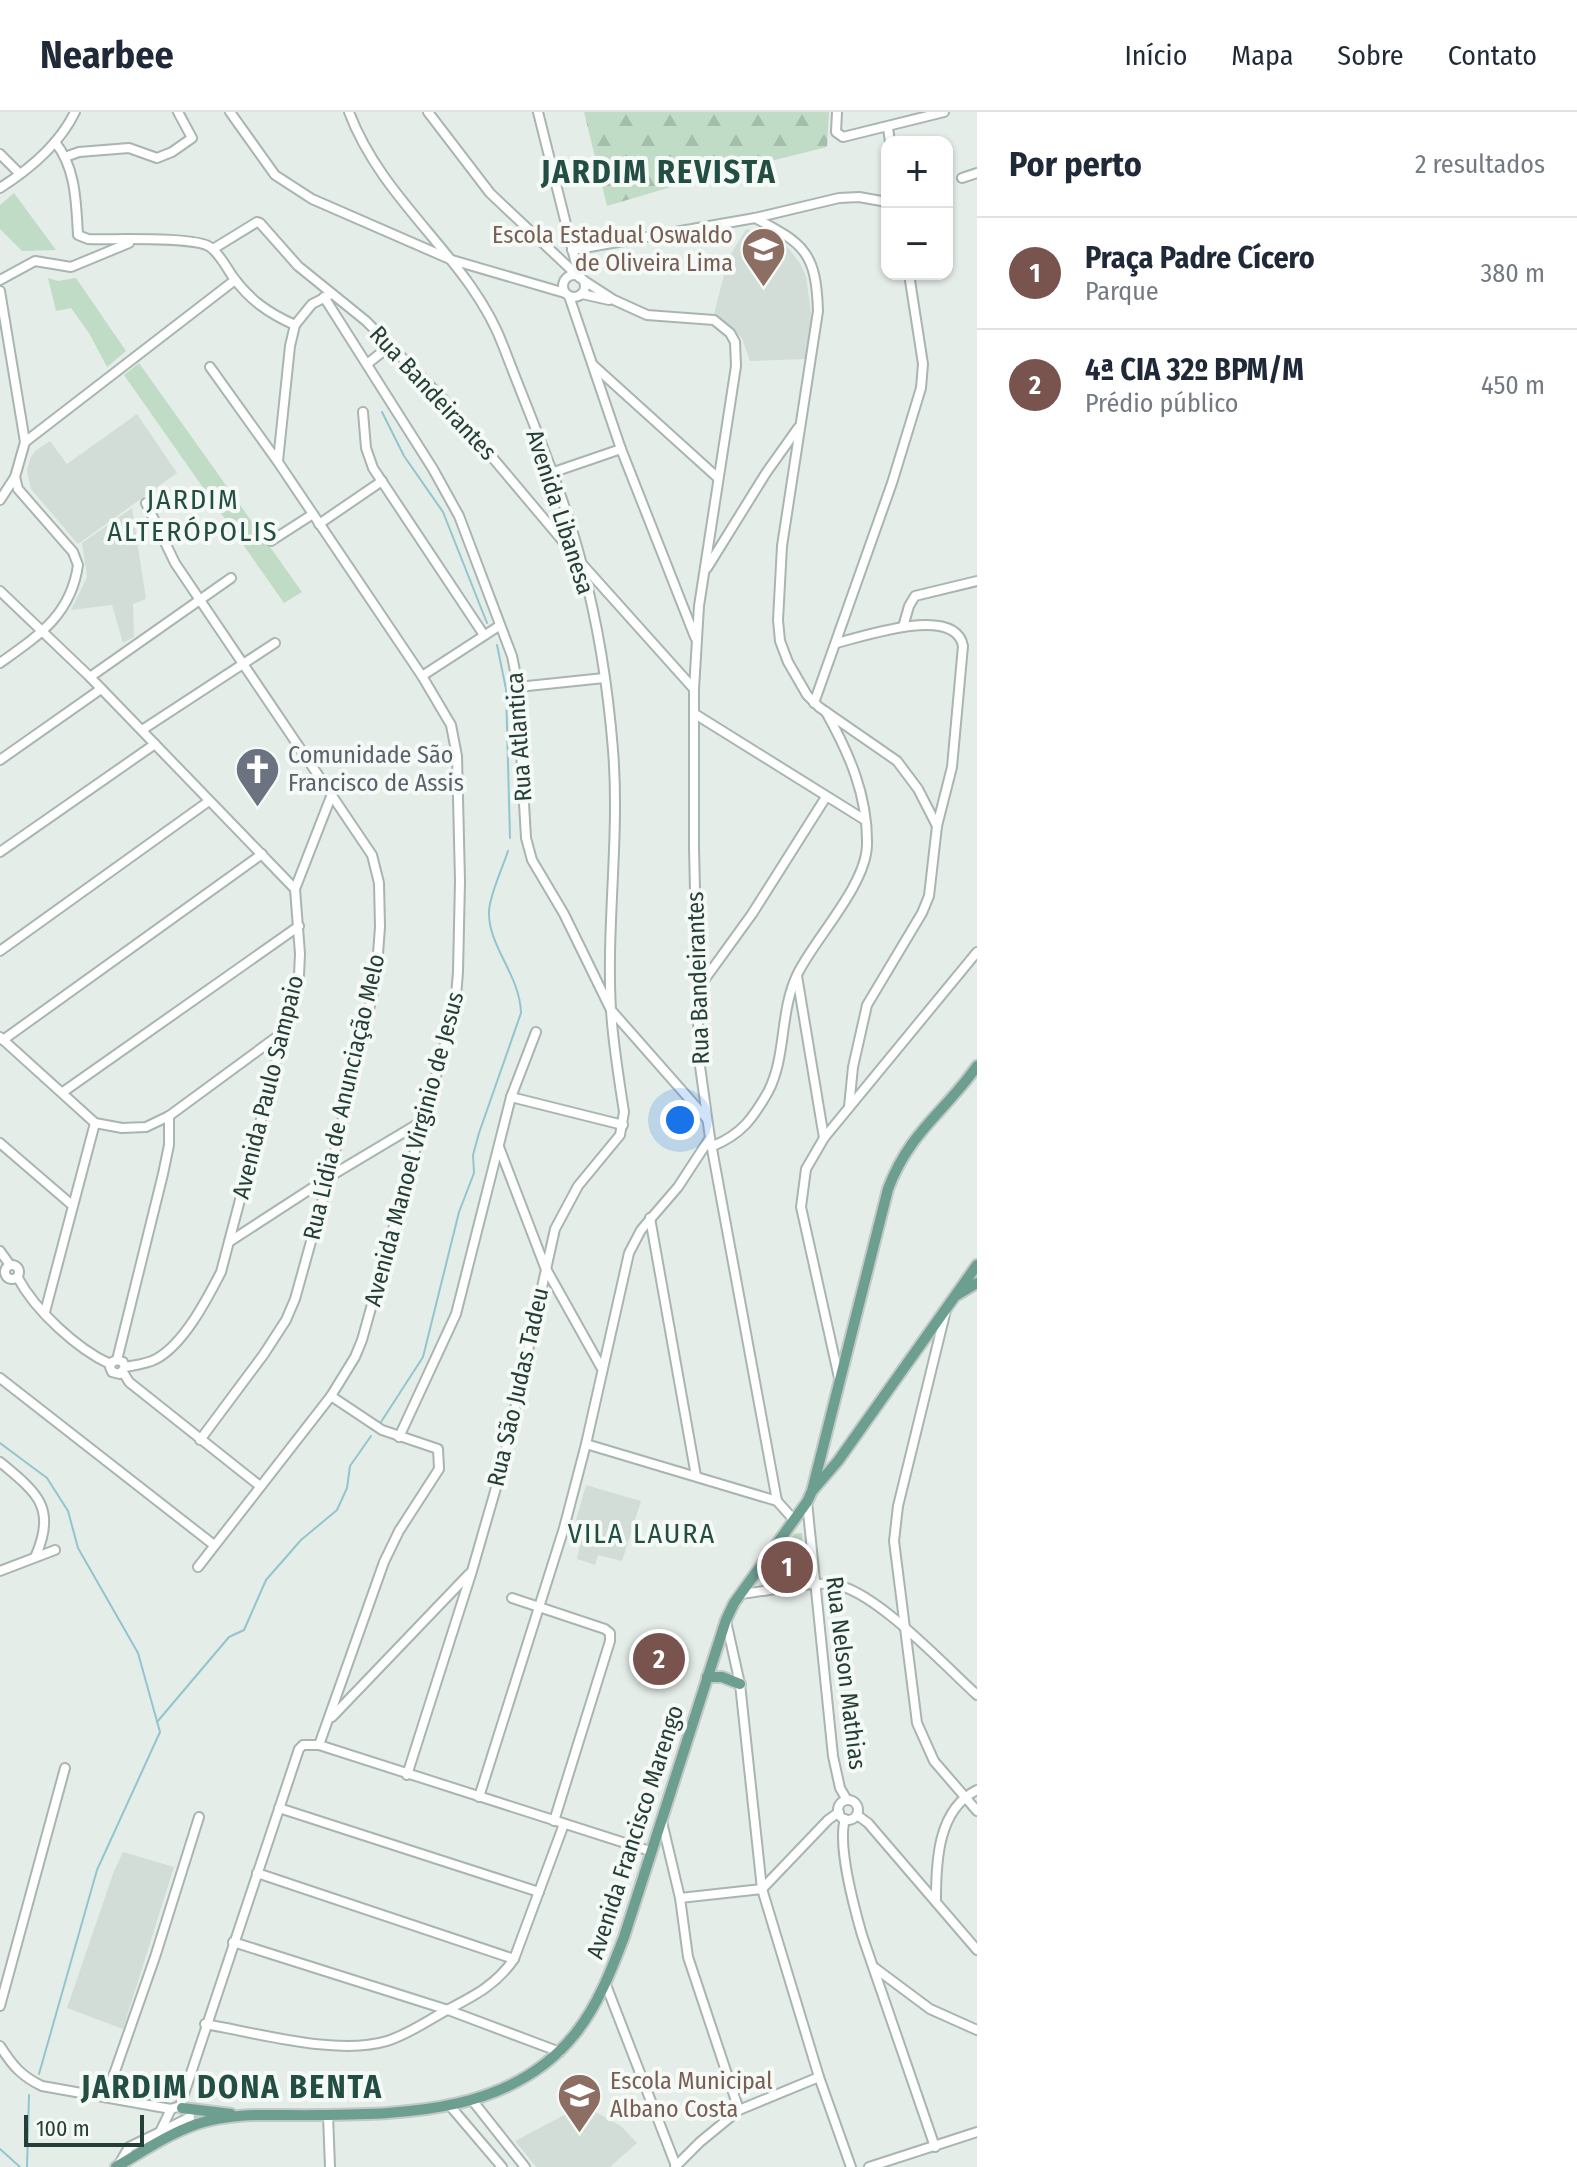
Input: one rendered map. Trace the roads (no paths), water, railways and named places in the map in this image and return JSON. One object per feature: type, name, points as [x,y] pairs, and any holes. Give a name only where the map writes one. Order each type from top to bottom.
[{"type":"main road","name":"Avenida Francisco Marengo","points":[[117,2166],[150,2147],[184,2113],[328,2115],[451,2107],[518,2081],[560,2052],[606,1985],[726,1620],[812,1491],[896,1167],[919,1132],[977,1066]]},
{"type":"main road","points":[[952,1299],[977,1282],[977,1268]]},
{"type":"main road","points":[[812,1491],[838,1461],[977,1268]]},
{"type":"main road","points":[[707,1677],[722,1677],[740,1684]]},
{"type":"main road","points":[[184,2113],[237,2115]]},
{"type":"street","points":[[0,188],[20,174],[64,133],[75,112]]},
{"type":"street","points":[[65,157],[79,152],[129,148],[161,157],[192,138],[178,112]]},
{"type":"street","points":[[230,112],[264,163],[282,182],[312,199],[452,260],[567,295],[576,297],[582,294],[617,302]]},
{"type":"street","name":"Avenida Libanesa","points":[[349,112],[364,148],[390,188],[452,260],[503,344],[582,564],[604,678],[613,748],[611,1010]]},
{"type":"street","points":[[428,112],[490,193],[580,277],[617,302]]},
{"type":"street","points":[[538,112],[572,250],[585,287],[582,294]]},
{"type":"street","points":[[837,112],[838,134],[846,137],[944,112]]},
{"type":"street","points":[[888,128],[889,136]]},
{"type":"street","points":[[55,142],[65,157],[75,193],[78,235],[88,239],[203,243],[213,249],[235,280],[260,307],[295,325]]},
{"type":"street","points":[[0,154],[20,174]]},
{"type":"street","points":[[962,178],[977,173]]},
{"type":"street","points":[[572,250],[755,218],[849,197],[881,201]]},
{"type":"street","points":[[755,218],[790,236],[807,256],[814,269],[818,311],[782,546],[778,620],[780,641],[800,685],[814,703],[897,761],[918,789],[937,826]]},
{"type":"street","name":"Rua Bandeirantes","points":[[213,249],[260,223],[328,296],[366,321],[444,400],[582,564],[694,689]]},
{"type":"street","points":[[0,280],[35,261],[71,267],[136,241]]},
{"type":"street","points":[[580,277],[570,276],[564,281],[567,295],[621,449],[697,642]]},
{"type":"street","points":[[25,442],[235,280]]},
{"type":"street","points":[[814,703],[892,483],[921,388],[923,364],[910,280]]},
{"type":"street","points":[[0,291],[25,442],[15,477],[0,500]]},
{"type":"street","points":[[278,462],[295,325],[312,304],[328,296]]},
{"type":"street","name":"Rua Atlantica","points":[[328,296],[459,516],[512,656],[518,687],[528,847],[532,860],[564,914],[611,1010],[707,1119]]},
{"type":"street","name":"Rua Bandeirantes","points":[[617,302],[647,315],[714,320],[730,333],[737,353],[705,571],[694,689],[699,1059],[707,1119],[777,1501]]},
{"type":"street","points":[[367,364],[391,345]]},
{"type":"street","points":[[592,365],[718,478]]},
{"type":"street","name":"Avenida Manoel Virginio de Jesus","points":[[198,1567],[331,1396],[355,1357],[368,1324],[457,994],[460,881],[457,756],[454,736],[444,712],[278,462],[210,367]]},
{"type":"street","points":[[363,412],[366,448],[373,468],[484,635]]},
{"type":"street","points":[[705,571],[766,473],[801,424]]},
{"type":"street","points":[[551,473],[621,449]]},
{"type":"street","points":[[0,663],[44,632],[62,609],[78,565],[73,552],[18,489],[15,477]]},
{"type":"street","points":[[319,524],[382,481]]},
{"type":"street","name":"Rua Lídia de Anunciação Melo","points":[[146,503],[164,544],[200,602],[372,855],[376,866],[380,927],[376,980],[329,1177],[295,1299],[286,1320],[264,1354],[200,1440]]},
{"type":"street","points":[[271,541],[313,514]]},
{"type":"street","points":[[90,677],[231,578]]},
{"type":"street","points":[[903,627],[915,596],[977,581]]},
{"type":"street","points":[[0,591],[90,677],[295,889],[332,794]]},
{"type":"street","points":[[836,643],[903,627],[925,625],[945,627],[958,635],[963,646],[952,767],[937,826],[933,872],[925,904],[867,1005],[853,1067],[849,1107]]},
{"type":"street","points":[[422,676],[499,626]]},
{"type":"street","points":[[142,730],[275,643]]},
{"type":"street","points":[[518,687],[604,678]]},
{"type":"street","points":[[0,760],[101,689]]},
{"type":"street","points":[[479,1797],[586,1444],[629,1253],[650,1218],[712,1142],[735,1137],[773,1082],[785,1007],[797,975],[858,876],[867,846],[865,820],[853,764],[826,710]]},
{"type":"street","points":[[695,714],[865,820]]},
{"type":"street","points":[[0,852],[155,744]]},
{"type":"street","points":[[697,990],[752,914],[826,797]]},
{"type":"street","points":[[0,951],[209,801]]},
{"type":"street","points":[[262,854],[2,1038],[95,1123],[122,1128],[146,1127],[169,1116],[282,1033]]},
{"type":"street","name":"Avenida Paulo Sampaio","points":[[124,1370],[153,1361],[168,1351],[199,1312],[213,1288],[229,1242],[299,975],[295,889]]},
{"type":"street","points":[[63,1092],[299,926]]},
{"type":"street","points":[[839,1379],[801,1207],[806,1169],[824,1138],[977,952]]},
{"type":"street","points":[[797,975],[824,1138]]},
{"type":"street","points":[[511,1097],[623,1125],[611,1010]]},
{"type":"street","points":[[399,1437],[456,1314],[511,1097],[536,1032]]},
{"type":"street","points":[[124,1370],[114,1374],[110,1370],[163,1174],[169,1145],[169,1116]]},
{"type":"street","points":[[229,1242],[422,1122]]},
{"type":"street","points":[[45,1312],[95,1123]]},
{"type":"street","name":"Rua São Judas Tadeu","points":[[407,1775],[502,1467],[545,1267],[563,1210],[578,1186],[620,1135],[623,1125]]},
{"type":"street","points":[[0,1143],[72,1205]]},
{"type":"street","points":[[499,1147],[545,1267],[601,1368]]},
{"type":"street","points":[[650,1218],[696,1476]]},
{"type":"street","points":[[0,1251],[10,1265],[19,1269],[18,1278],[29,1295],[75,1343],[114,1362],[123,1362],[129,1382],[260,1486]]},
{"type":"street","points":[[10,1265],[5,1272],[7,1277],[12,1280],[18,1278]]},
{"type":"street","points":[[0,1287],[7,1277]]},
{"type":"street","points":[[946,1310],[894,1521],[894,1541],[917,1723],[934,1761],[977,1811]]},
{"type":"street","points":[[0,1378],[214,1545]]},
{"type":"street","points":[[319,1745],[384,1562],[399,1531],[439,1469],[438,1449],[399,1437],[362,1418],[331,1396]]},
{"type":"street","points":[[586,1444],[777,1501],[794,1520]]},
{"type":"street","points":[[0,1462],[35,1493],[43,1505],[46,1520],[44,1537],[36,1555]]},
{"type":"street","name":"Rua Nelson Mathias","points":[[807,1502],[833,1756],[840,1788],[847,1800]]},
{"type":"street","points":[[0,1571],[55,1550]]},
{"type":"street","points":[[329,1721],[472,1571]]},
{"type":"street","points":[[741,1594],[833,1584],[864,1595],[878,1604],[977,1695]]},
{"type":"street","points":[[512,1598],[610,1633],[554,1821]]},
{"type":"street","points":[[726,1620],[740,1684],[762,1889],[819,2077],[851,2167]]},
{"type":"street","points":[[117,2166],[129,2147],[160,2132],[184,2113],[205,2024],[299,1749],[308,1744],[319,1745],[650,1851]]},
{"type":"street","points":[[0,2006],[65,1768]]},
{"type":"street","points":[[936,1900],[938,1851],[946,1824],[964,1796],[977,1790]]},
{"type":"street","points":[[857,1815],[857,1806],[853,1801],[847,1800],[839,1806],[854,1905],[935,2147]]},
{"type":"street","points":[[279,1808],[539,1892]]},
{"type":"street","points":[[680,1898],[762,1889],[828,1820],[857,1815],[868,1823],[977,1950]]},
{"type":"street","points":[[106,2097],[199,1817]]},
{"type":"street","points":[[661,1817],[680,1898],[688,1957],[739,2110]]},
{"type":"street","points":[[205,2024],[351,2047],[387,2041],[488,1988],[503,1975],[514,1959],[564,1824]]},
{"type":"street","points":[[257,1873],[514,1959]]},
{"type":"street","points":[[233,1942],[448,2010],[560,2052]]},
{"type":"street","points":[[875,1967],[930,2009],[977,2030]]},
{"type":"street","points":[[606,1985],[675,2167],[739,2110],[819,2077]]},
{"type":"street","points":[[0,2046],[24,2078],[53,2089],[184,2113]]},
{"type":"street","points":[[472,2100],[525,2167]]},
{"type":"street","points":[[451,2107],[502,2167]]},
{"type":"street","points":[[160,2132],[184,2113]]},
{"type":"street","points":[[328,2115],[330,2167]]},
{"type":"street","points":[[869,2167],[977,2132]]},
{"type":"waterway","points":[[382,412],[404,456],[443,512],[487,623]]},
{"type":"waterway","points":[[497,645],[506,689],[510,838]]},
{"type":"waterway","points":[[381,1422],[423,1357],[459,1212],[474,1173],[473,1155],[479,1133],[521,1013],[515,986],[490,925],[490,905],[508,851]]},
{"type":"waterway","points":[[157,1722],[229,1637],[244,1630],[266,1580],[301,1540],[337,1510],[347,1488],[350,1466],[371,1436]]},
{"type":"waterway","points":[[0,1443],[47,1478],[68,1511],[78,1548],[138,1653],[160,1732],[97,1870],[39,2074]]},
{"type":"waterway","points":[[27,2167],[29,2095]]},
{"type":"waterway","points":[[0,2149],[20,2167]]},
{"type":"place","name":"Escola Estadual Oswaldo de Oliveira Lima","points":[[764,288]]},
{"type":"place","name":"Comunidade São Francisco de Assis","points":[[257,808]]},
{"type":"place","name":"Praça Padre Cícero","points":[[787,1567]]},
{"type":"place","name":"4ª CIA 32º BPM/M","points":[[659,1659]]},
{"type":"place","name":"Escola Municipal Albano Costa","points":[[579,2134]]},
{"type":"district","name":"JARDIM REVISTA","points":[[659,172]]},
{"type":"district","name":"JARDIM ALTERÓPOLIS","points":[[193,515]]},
{"type":"district","name":"VILA LAURA","points":[[642,1533]]},
{"type":"district","name":"JARDIM DONA BENTA","points":[[232,2087]]}]
